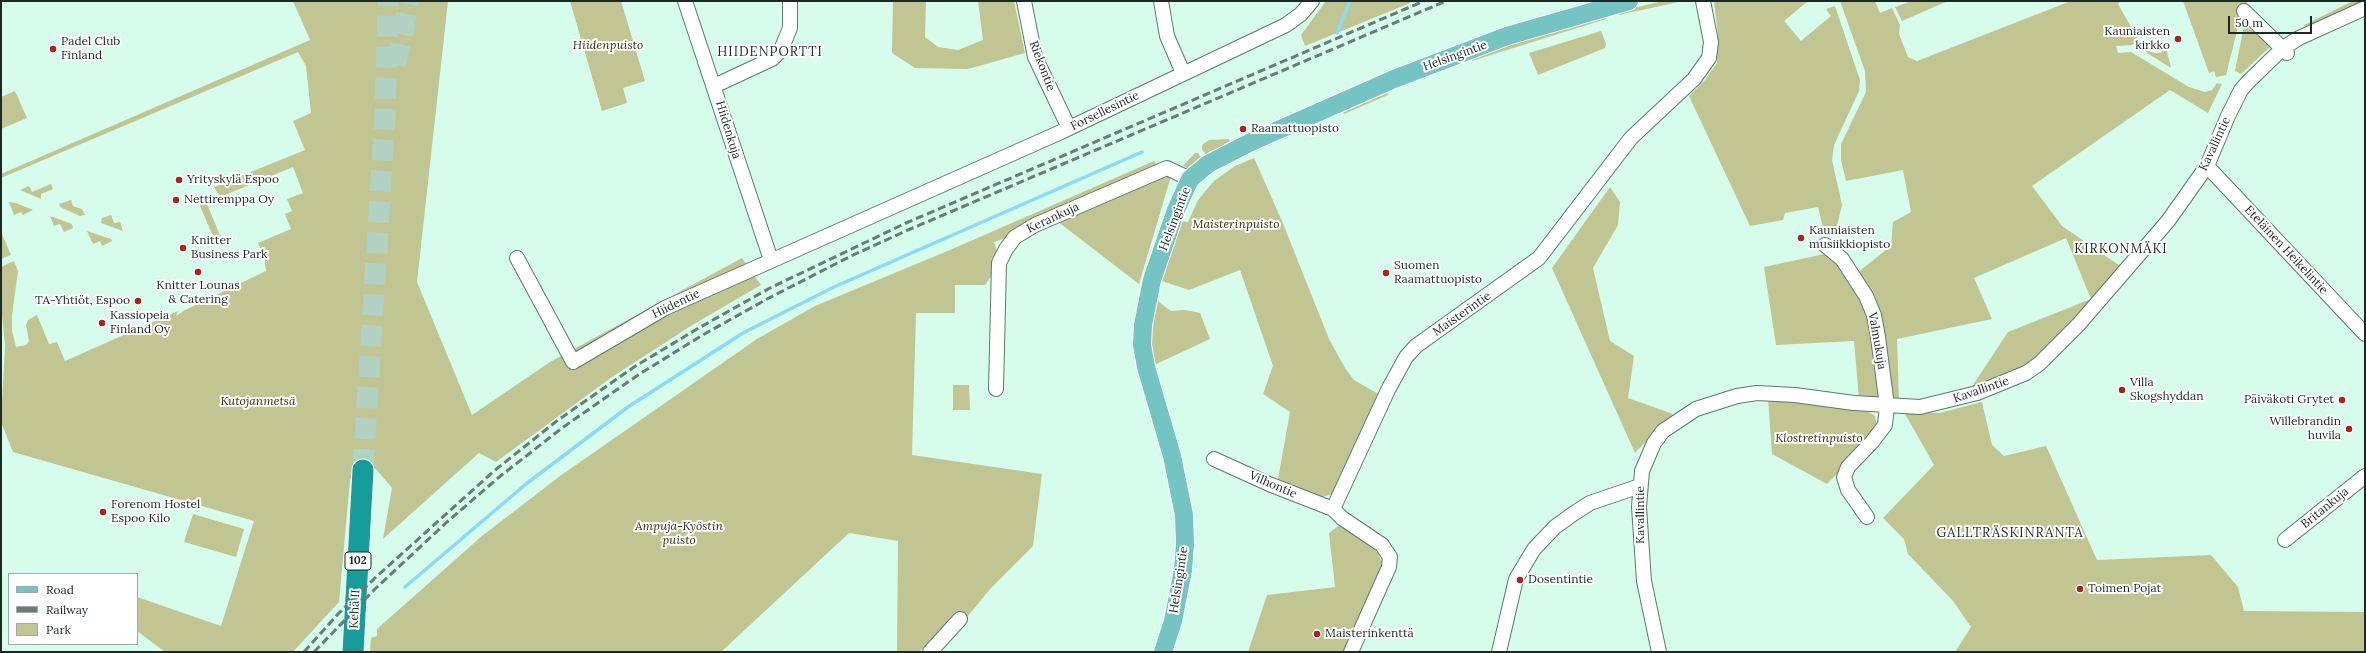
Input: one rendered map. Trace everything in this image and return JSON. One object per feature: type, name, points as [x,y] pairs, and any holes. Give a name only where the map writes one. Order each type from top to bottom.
[{"type":"highway","name":"Kehä II","points":[[353,652],[363,470]]},
{"type":"main road","name":"Helsingintie","points":[[1163,652],[1173,621],[1183,570],[1185,544],[1184,515],[1175,469],[1146,367],[1142,346],[1143,325],[1152,280],[1176,210],[1190,179],[1208,164],[1251,142],[1400,76],[1508,36],[1629,1]]},
{"type":"street","name":"Hiidenkuja","points":[[685,1],[771,260]]},
{"type":"street","points":[[714,86],[772,60],[781,50],[790,28],[790,1]]},
{"type":"street","name":"Riekontie","points":[[1024,1],[1035,57],[1069,128]]},
{"type":"street","points":[[1161,1],[1167,36],[1183,73]]},
{"type":"street","name":"Forsellesintie","points":[[891,209],[1069,128],[1286,25],[1301,14],[1312,1]]},
{"type":"street","name":"Maisterintie","points":[[1333,509],[1388,390],[1406,357],[1416,346],[1539,258],[1630,138],[1694,79],[1705,66],[1709,58],[1711,42],[1703,1]]},
{"type":"street","name":"Kavallintie","points":[[1659,652],[1644,581],[1640,546],[1640,486],[1647,457],[1663,431],[1696,409],[1717,401],[1765,393],[1887,406],[1920,407],[1954,400],[2005,383],[2026,373],[2039,364],[2116,283],[2168,222],[2207,166],[2241,90],[2299,38],[2365,8]]},
{"type":"street","points":[[2244,11],[2285,50]]},
{"type":"street","name":"Eteläinen Heikelintie","points":[[2207,166],[2365,334]]},
{"type":"street","name":"Kerankuja","points":[[996,389],[1000,263],[1006,248],[1015,237],[1035,225],[1167,168],[1190,179]]},
{"type":"street","name":"Hiidentie","points":[[517,258],[573,362],[665,308],[771,260],[891,209]]},
{"type":"street","name":"Valmukuja","points":[[1825,245],[1842,260],[1866,296],[1876,330],[1887,406],[1885,426],[1848,467],[1844,477],[1848,490],[1867,517]]},
{"type":"street","name":"Vilhontie","points":[[1214,459],[1268,484],[1333,509]]},
{"type":"street","name":"Britankuja","points":[[2285,540],[2365,476]]},
{"type":"street","points":[[1499,652],[1516,579],[1534,549],[1555,527],[1590,503],[1640,486]]},
{"type":"street","points":[[1333,509],[1342,518],[1382,545],[1390,557],[1389,567],[1351,652]]},
{"type":"street","points":[[930,652],[960,619]]},
{"type":"green space","name":"Kutojanmetsä","points":[[293,1],[448,1],[417,282],[472,415],[550,362],[742,258],[761,285],[694,324],[612,377],[496,462],[479,453],[383,539],[392,488],[376,469],[354,468],[350,480],[339,602],[293,652],[165,652],[138,632],[138,597],[221,626],[254,521],[13,452],[1,422],[5,345],[1,305],[1,267],[14,261],[18,271],[12,315],[12,331],[16,347],[26,345],[29,341],[26,325],[28,320],[37,315],[49,344],[57,342],[65,361],[178,311],[176,316],[185,310],[266,271],[264,257],[258,243],[291,229],[285,214],[292,211],[287,199],[303,193],[293,167],[220,197],[214,187],[305,150],[293,121],[311,113],[306,66],[298,52],[1,178],[1,174],[310,40]]},
{"type":"green space","name":"Hiidenpuisto","points":[[570,1],[621,1],[645,81],[623,88],[627,103],[602,111]]},
{"type":"green space","points":[[893,1],[926,1],[925,37],[938,47],[958,50],[983,40],[978,1],[1014,1],[1025,53],[968,69],[915,68],[892,53]]},
{"type":"green space","points":[[1326,1],[1415,1],[1305,46],[1301,35]]},
{"type":"green space","points":[[1662,1],[1683,1],[1619,15],[1618,12]]},
{"type":"green space","points":[[1714,1],[1808,1],[1784,21],[1801,41],[1831,16],[1826,9],[1835,6],[1860,80],[1859,91],[1834,145],[1832,160],[1842,205],[1836,230],[1825,236],[1818,207],[1785,213],[1783,220],[1750,226],[1689,96],[1705,80],[1717,63],[1718,35]]},
{"type":"green space","points":[[1840,1],[1875,1],[1880,13],[1892,8],[1900,25],[1899,34],[1908,57],[1917,61],[2071,1],[2120,1],[2118,4],[2138,39],[2132,45],[2116,46],[2118,53],[2131,52],[2189,87],[2205,92],[2212,90],[2217,83],[2222,84],[2208,113],[2170,90],[2032,186],[2062,226],[2123,268],[2033,364],[1969,391],[2008,332],[2091,299],[2066,238],[1974,278],[1992,319],[1897,339],[1899,402],[1859,399],[1854,341],[1776,345],[1764,267],[1829,253],[1852,277],[1891,246],[1893,222],[1911,212],[1903,170],[1846,181],[1841,160],[1841,144],[1866,92],[1865,71]]},
{"type":"green space","points":[[1912,1],[1948,1],[1902,21],[1895,7]]},
{"type":"green space","points":[[2183,1],[2248,1],[2242,11],[2226,75],[2216,77],[2214,71],[2209,73]]},
{"type":"green space","points":[[2353,1],[2362,1],[2306,28],[2304,25]]},
{"type":"green space","points":[[1605,15],[1606,19],[1472,61],[1471,57]]},
{"type":"green space","points":[[2244,26],[2269,40],[2270,47],[2241,74],[2235,71]]},
{"type":"green space","points":[[1601,31],[1606,44],[1605,48],[1538,75],[1529,53]]},
{"type":"green space","points":[[2144,46],[2148,51],[2155,53],[2161,53],[2166,47],[2171,68],[2147,53]]},
{"type":"green space","points":[[15,91],[27,118],[1,129],[1,97]]},
{"type":"green space","points":[[1387,91],[1388,95],[1344,114],[1342,110]]},
{"type":"green space","points":[[1229,139],[1230,142],[1206,155],[1202,149],[1202,145],[1209,140]]},
{"type":"green space","points":[[1195,153],[1198,153],[1202,159],[1189,169],[1183,166]]},
{"type":"green space","name":"Maisterinpuisto","points":[[1254,158],[1282,221],[1329,339],[1345,368],[1354,380],[1380,395],[1336,493],[1322,497],[1278,479],[1290,412],[1263,394],[1273,366],[1240,270],[1189,290],[1162,281],[1181,221],[1188,222],[1198,200],[1214,181],[1235,166]]},
{"type":"green space","name":"Ampuja-Kyöstin puisto","points":[[1154,161],[1160,168],[1012,236],[994,242],[997,251],[992,275],[985,285],[955,285],[955,313],[916,313],[912,455],[1042,474],[1033,546],[990,589],[963,622],[956,616],[919,652],[897,652],[898,541],[849,533],[721,652],[370,652],[371,638],[377,636],[377,629],[482,536],[560,476],[757,339],[815,306],[950,250]]},
{"type":"green space","points":[[1165,174],[1171,176],[1139,284],[1057,221]]},
{"type":"green space","points":[[51,184],[53,189],[41,194],[41,199],[20,190],[29,186],[32,192]]},
{"type":"green space","points":[[1610,187],[1620,202],[1618,225],[1593,268],[1610,341],[1634,356],[1628,398],[1673,414],[1635,453],[1552,268]]},
{"type":"green space","points":[[204,197],[222,240],[216,243],[200,206]]},
{"type":"green space","points":[[71,200],[73,206],[82,209],[85,215],[80,216],[60,207],[59,204]]},
{"type":"green space","points":[[9,202],[16,203],[33,210],[23,215],[21,212],[14,215]]},
{"type":"green space","points":[[111,215],[114,223],[120,222],[123,231],[101,223],[102,218]]},
{"type":"green space","points":[[50,216],[72,224],[73,228],[64,232],[60,224],[54,226]]},
{"type":"green space","points":[[87,231],[111,239],[112,241],[102,246],[100,241],[93,244]]},
{"type":"green space","points":[[1,232],[11,255],[1,259]]},
{"type":"green space","points":[[1155,299],[1171,311],[1185,310],[1200,313],[1210,339],[1152,366],[1151,335]]},
{"type":"green space","points":[[953,385],[969,385],[970,410],[953,410]]},
{"type":"green space","name":"Klostretinpuisto","points":[[1768,398],[1867,411],[1875,416],[1877,426],[1847,464],[1827,484],[1772,454]]},
{"type":"green space","name":"GALLTRÄSKINRANTA","points":[[1982,402],[1992,445],[2004,456],[2046,446],[2097,560],[2211,555],[2238,587],[2244,611],[2365,612],[2365,652],[1955,652],[1971,627],[1953,601],[1908,554],[1904,539],[1883,518],[1934,465],[1904,412],[1939,413]]},
{"type":"green space","points":[[193,514],[244,529],[236,557],[184,542]]},
{"type":"green space","points":[[1341,524],[1377,552],[1384,566],[1348,652],[1248,652],[1267,595],[1335,587],[1329,533]]},
{"type":"waterway","points":[[1337,33],[1350,1]]},
{"type":"waterway","points":[[405,587],[526,484],[628,407],[743,333],[834,287],[1142,152]]},
{"type":"tunnel","points":[[363,470],[385,117],[388,1]]},
{"type":"tunnel","points":[[396,65],[409,1]]},
{"type":"railway","points":[[304,652],[338,614],[376,577],[494,471],[558,420],[634,367],[697,329],[770,288],[906,223],[1424,1]]},
{"type":"railway","points":[[314,652],[376,588],[447,522],[498,478],[562,428],[638,375],[701,336],[767,299],[851,256],[908,230],[1446,1]]},
{"type":"place","name":"Kauniaisten kirkko","points":[[2178,39]]},
{"type":"place","name":"Padel Club Finland","points":[[53,49]]},
{"type":"place","name":"Raamattuopisto","points":[[1243,129]]},
{"type":"place","name":"Yrityskylä Espoo","points":[[179,180]]},
{"type":"place","name":"Nettiremppa Oy","points":[[176,200]]},
{"type":"place","name":"Kauniaisten musiikkiopisto","points":[[1801,238]]},
{"type":"place","name":"Knitter Business Park","points":[[183,248]]},
{"type":"place","name":"Knitter Lounas & Catering","points":[[198,272]]},
{"type":"place","name":"Suomen Raamattuopisto","points":[[1386,273]]},
{"type":"place","name":"TA-Yhtiöt, Espoo","points":[[138,301]]},
{"type":"place","name":"Kassiopeia Finland Oy","points":[[102,323]]},
{"type":"place","name":"Villa Skogshyddan","points":[[2122,390]]},
{"type":"place","name":"Päiväkoti Grytet","points":[[2342,400]]},
{"type":"place","name":"Willebrandin huvila","points":[[2349,429]]},
{"type":"place","name":"Forenom Hostel Espoo Kilo","points":[[103,512]]},
{"type":"place","name":"Dosentintie","points":[[1520,580]]},
{"type":"place","name":"Toimen Pojat","points":[[2080,589]]},
{"type":"place","name":"Maisterinkenttä","points":[[1317,634]]},
{"type":"district","name":"HIIDENPORTTI","points":[[770,52]]},
{"type":"district","name":"KIRKONMÄKI","points":[[2121,249]]},
{"type":"district","name":"GALLTRÄSKINRANTA","points":[[2010,533]]}]
